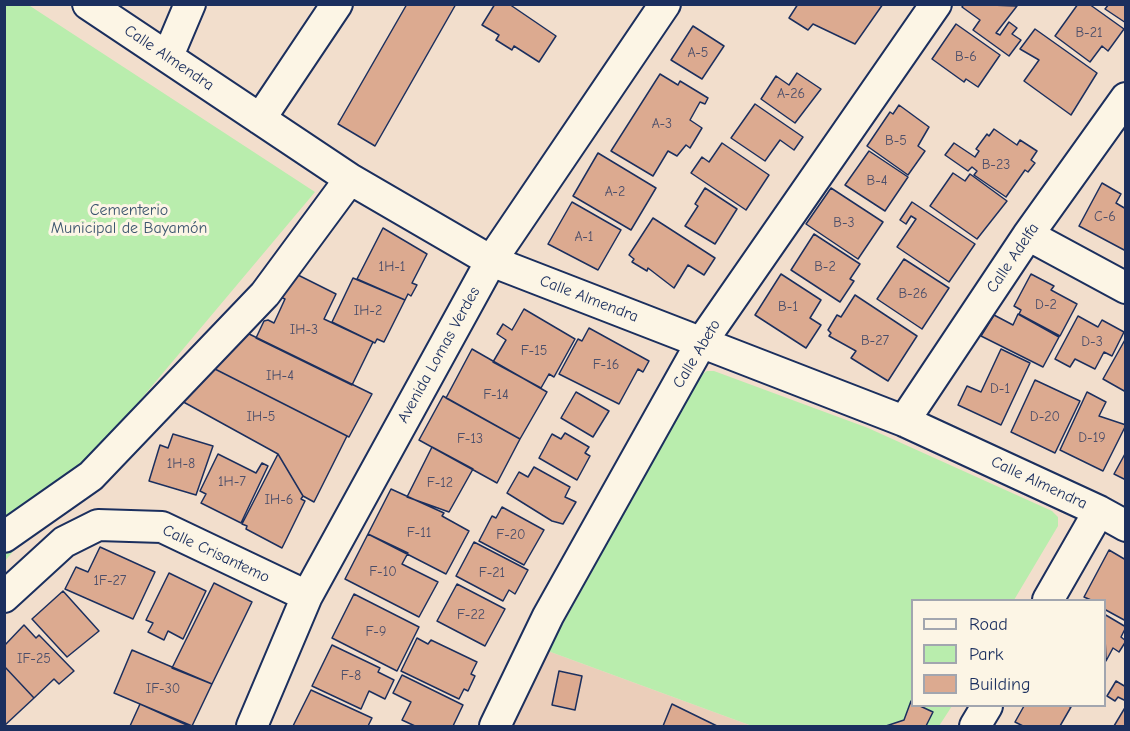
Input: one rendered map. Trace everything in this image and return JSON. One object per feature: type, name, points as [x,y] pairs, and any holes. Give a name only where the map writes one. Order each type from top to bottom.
[{"type":"street","name":"Calle Almendra","points":[[88,4],[350,179],[490,261],[904,421],[1099,511],[1125,526]]},
{"type":"street","points":[[168,56],[190,4]]},
{"type":"street","points":[[260,118],[337,4]]},
{"type":"street","name":"Avenida Lomas Verdes","points":[[252,726],[307,596],[490,261],[665,4]]},
{"type":"street","name":"Calle Abeto","points":[[495,726],[548,616],[701,343],[936,4]]},
{"type":"street","name":"Calle Adelfa","points":[[904,421],[1028,235],[1125,98]]},
{"type":"street","points":[[4,537],[91,476],[266,294],[350,179]]},
{"type":"street","points":[[1028,235],[1125,288]]},
{"type":"street","points":[[1049,599],[1099,511]]},
{"type":"street","name":"Calle Crisantemo","points":[[4,597],[64,542],[98,525],[162,527],[307,596]]},
{"type":"street","points":[[975,726],[986,707]]},
{"type":"shaded area","points":[[548,651],[752,726],[510,726]]},
{"type":"green space","name":"Cementerio Municipal de Bayamón","points":[[27,4],[315,192],[5,561],[4,5]]},
{"type":"green space","points":[[707,371],[714,371],[868,428],[1052,511],[1058,517],[1058,526],[1015,599],[911,599],[911,707],[951,707],[939,726],[752,726],[548,651],[700,376]]},
{"type":"building","points":[[407,4],[456,4],[375,146],[338,124]]},
{"type":"building","points":[[495,4],[509,4],[556,36],[539,62],[514,46],[512,50],[496,40],[499,35],[482,25]]},
{"type":"building","points":[[798,4],[883,4],[855,44],[813,24],[808,30],[789,18]]},
{"type":"building","points":[[964,4],[1017,6],[996,33],[1000,35],[1009,22],[1017,28],[1012,34],[1021,40],[1009,56],[973,30],[980,20],[962,7]]},
{"type":"building","points":[[1078,4],[1089,4],[1124,29],[1108,51],[1102,46],[1090,62],[1055,36]]},
{"type":"building","points":[[1109,4],[1126,4],[1126,23],[1105,9]]},
{"type":"building","points":[[956,24],[1000,55],[978,87],[966,79],[964,82],[932,59]]},
{"type":"building","points":[[693,26],[724,46],[702,79],[671,60]]},
{"type":"building","points":[[1035,29],[1097,73],[1071,115],[1024,81],[1039,60],[1020,49]]},
{"type":"building","points":[[797,73],[821,89],[795,123],[761,99],[776,76],[789,85]]},
{"type":"building","points":[[660,74],[678,85],[680,81],[708,98],[705,104],[700,102],[690,120],[702,128],[690,148],[686,145],[677,156],[668,151],[653,176],[611,151]]},
{"type":"building","points":[[755,104],[803,137],[794,150],[780,140],[765,161],[731,138]]},
{"type":"building","points":[[899,105],[929,127],[918,146],[925,151],[908,175],[867,146],[890,112],[893,114]]},
{"type":"building","points":[[994,129],[1017,145],[1020,140],[1037,151],[1031,160],[1035,163],[1028,172],[1025,170],[1006,197],[974,175],[977,171],[972,167],[968,171],[945,155],[954,143],[975,157],[979,151],[976,149],[987,134],[989,136]]},
{"type":"building","points":[[722,143],[769,175],[746,210],[691,173],[702,157],[709,162]]},
{"type":"building","points":[[869,151],[908,177],[885,211],[845,185]]},
{"type":"building","points":[[598,153],[656,188],[631,230],[573,196]]},
{"type":"building","points":[[953,173],[965,181],[970,174],[1007,201],[977,239],[930,206]]},
{"type":"building","points":[[1102,183],[1121,194],[1116,203],[1126,209],[1126,251],[1079,226]]},
{"type":"building","points":[[705,188],[737,209],[715,244],[685,226],[698,206],[695,204]]},
{"type":"building","points":[[831,188],[883,222],[858,259],[806,224]]},
{"type":"building","points":[[572,202],[621,230],[598,270],[548,244]]},
{"type":"building","points":[[912,202],[975,244],[949,282],[897,247],[916,219],[911,216],[906,224],[900,220]]},
{"type":"building","points":[[653,218],[715,258],[704,275],[688,265],[674,288],[648,268],[647,271],[632,262],[634,259],[629,255]]},
{"type":"building","points":[[383,228],[427,254],[412,283],[417,285],[411,296],[408,294],[405,300],[357,279]]},
{"type":"building","points":[[814,234],[860,264],[850,279],[854,281],[840,302],[791,270]]},
{"type":"building","points":[[904,259],[949,288],[922,329],[877,299]]},
{"type":"building","points":[[288,270],[336,294],[324,319],[373,342],[352,385],[256,338],[264,321],[274,323],[285,299],[271,293]]},
{"type":"building","points":[[781,274],[821,300],[810,318],[821,325],[806,348],[755,315]]},
{"type":"building","points":[[1031,274],[1054,286],[1051,290],[1077,304],[1060,336],[1019,314],[1021,310],[1014,306]]},
{"type":"building","points":[[353,278],[405,300],[384,342],[377,339],[375,343],[332,322]]},
{"type":"building","points":[[855,295],[917,336],[888,381],[851,358],[856,351],[829,336],[831,333],[828,330],[837,315],[841,317]]},
{"type":"building","points":[[524,309],[575,339],[554,377],[549,374],[541,388],[493,362],[506,340],[497,334],[503,324],[512,330]]},
{"type":"building","points":[[1018,314],[1059,337],[1043,367],[981,336],[994,315],[1013,325]]},
{"type":"building","points":[[1078,316],[1098,327],[1102,320],[1124,332],[1112,356],[1104,352],[1095,369],[1075,359],[1070,367],[1055,359]]},
{"type":"building","points":[[589,328],[649,361],[643,372],[638,369],[619,404],[559,374],[578,339],[582,341]]},
{"type":"building","points":[[243,331],[372,394],[349,437],[209,366]]},
{"type":"building","points":[[1126,338],[1126,392],[1103,379]]},
{"type":"building","points":[[472,349],[547,392],[520,439],[446,398]]},
{"type":"building","points":[[1001,349],[1030,363],[1001,425],[958,405],[967,386],[981,392]]},
{"type":"building","points":[[209,366],[347,436],[314,502],[303,496],[278,454],[178,399]]},
{"type":"building","points":[[1035,380],[1080,401],[1055,453],[1011,432]]},
{"type":"building","points":[[576,392],[609,411],[593,437],[561,418]]},
{"type":"building","points":[[1087,392],[1106,402],[1099,416],[1126,425],[1103,471],[1060,450]]},
{"type":"building","points":[[443,396],[520,439],[497,483],[419,440]]},
{"type":"building","points":[[565,433],[589,447],[585,453],[590,456],[577,480],[539,458],[552,434],[561,439]]},
{"type":"building","points":[[173,434],[213,446],[196,495],[149,481],[160,445],[168,448]]},
{"type":"building","points":[[432,447],[473,469],[449,512],[407,497]]},
{"type":"building","points":[[1126,452],[1126,480],[1114,474]]},
{"type":"building","points":[[218,454],[256,473],[262,463],[268,466],[241,523],[201,503],[206,494],[200,491]]},
{"type":"building","points":[[278,454],[303,496],[301,499],[305,501],[282,548],[246,529],[247,526],[242,524]]},
{"type":"building","points":[[534,467],[570,487],[565,497],[576,502],[563,524],[552,521],[507,493],[519,472],[528,477]]},
{"type":"building","points":[[391,489],[444,513],[442,516],[469,531],[446,574],[368,534]]},
{"type":"building","points":[[502,507],[544,530],[524,565],[479,541],[492,516],[496,518]]},
{"type":"building","points":[[368,534],[408,553],[402,564],[438,582],[419,617],[345,579]]},
{"type":"building","points":[[474,542],[528,570],[515,594],[509,590],[503,601],[456,576]]},
{"type":"building","points":[[100,547],[155,572],[133,619],[65,589],[76,567],[88,572]]},
{"type":"building","points":[[1109,550],[1126,560],[1126,621],[1106,610],[1106,599],[1084,597]]},
{"type":"building","points":[[169,573],[206,591],[183,639],[168,631],[164,640],[148,632],[153,623],[146,620]]},
{"type":"building","points":[[214,583],[252,602],[212,684],[172,668]]},
{"type":"building","points":[[457,584],[505,609],[485,646],[437,621]]},
{"type":"building","points":[[63,591],[99,631],[67,657],[32,619]]},
{"type":"building","points":[[354,594],[419,627],[397,671],[332,638]]},
{"type":"building","points":[[1106,615],[1126,627],[1121,637],[1126,641],[1119,652],[1113,648],[1106,661]]},
{"type":"building","points":[[24,625],[36,638],[39,635],[74,671],[59,684],[54,679],[34,698],[4,666],[4,646]]},
{"type":"building","points":[[417,638],[428,644],[431,640],[477,662],[471,674],[475,676],[468,691],[464,689],[459,699],[401,671]]},
{"type":"building","points":[[332,645],[380,668],[378,672],[394,680],[385,699],[369,691],[361,709],[312,686]]},
{"type":"building","points":[[132,650],[212,684],[192,726],[114,693]]},
{"type":"building","points":[[4,666],[34,698],[4,726]]},
{"type":"building","points":[[559,671],[582,676],[575,710],[552,705]]},
{"type":"building","points":[[402,675],[463,705],[453,726],[415,726],[402,720],[411,702],[393,693]]},
{"type":"building","points":[[1116,681],[1126,687],[1126,701],[1118,697],[1115,701],[1107,696]]},
{"type":"building","points":[[311,690],[372,718],[368,726],[293,726]]},
{"type":"building","points":[[911,701],[911,707],[922,707],[933,712],[926,726],[886,726],[904,720]]},
{"type":"building","points":[[140,704],[189,726],[130,726]]},
{"type":"building","points":[[672,704],[717,726],[663,726]]},
{"type":"building","points":[[1126,706],[1126,726],[1114,726]]},
{"type":"building","points":[[1023,707],[1071,707],[1060,726],[1023,726],[1015,722]]}]
